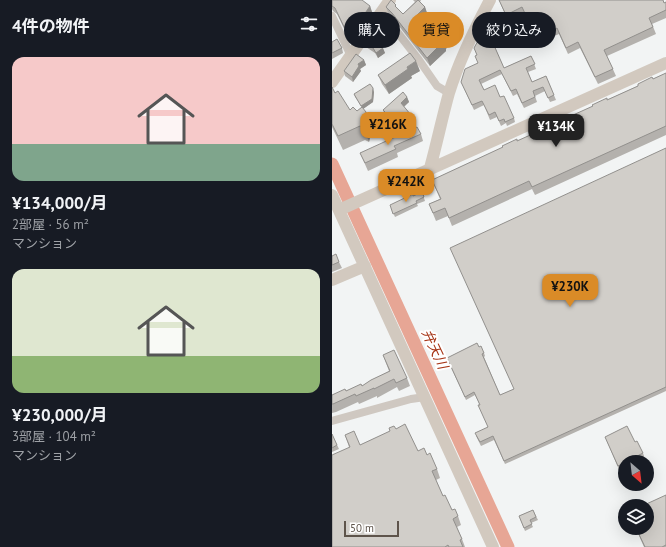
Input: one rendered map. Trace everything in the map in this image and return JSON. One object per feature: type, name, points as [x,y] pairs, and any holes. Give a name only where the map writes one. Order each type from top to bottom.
[{"type":"street","points":[[381,12],[390,0]]},
{"type":"street","points":[[430,168],[449,93],[472,35],[490,0]]},
{"type":"street","points":[[332,16],[350,56]]},
{"type":"street","points":[[400,36],[419,60],[436,86],[449,93]]},
{"type":"street","points":[[332,82],[356,48]]},
{"type":"street","points":[[343,208],[666,63]]},
{"type":"street","points":[[332,195],[343,208],[365,266],[493,547]]},
{"type":"street","points":[[332,280],[365,266]]},
{"type":"street","points":[[332,421],[411,399],[425,397]]},
{"type":"building","points":[[332,0],[362,0],[370,6],[366,12],[344,12],[344,27],[335,8],[332,6]]},
{"type":"building","points":[[391,0],[403,14],[418,0],[425,7],[420,12],[408,12],[408,34],[400,23],[400,12],[391,12],[386,7]]},
{"type":"building","points":[[499,0],[663,0],[664,3],[666,2],[666,10],[649,18],[653,27],[604,50],[613,69],[595,77],[578,42],[566,48],[556,28],[556,12],[524,12],[522,7],[512,12],[505,12]]},
{"type":"building","points":[[337,39],[342,48],[332,53],[332,42]]},
{"type":"building","points":[[373,48],[383,48],[376,53]]},
{"type":"building","points":[[419,48],[437,48],[427,58]]},
{"type":"building","points":[[474,48],[495,48],[504,68],[531,56],[535,64],[526,68],[532,82],[546,76],[554,95],[548,98],[543,87],[533,91],[535,97],[522,103],[516,89],[511,91],[500,70],[479,80],[484,90],[495,85],[500,97],[504,96],[514,118],[505,122],[504,119],[499,121],[495,112],[489,115],[482,101],[472,105],[461,82],[465,69],[478,63],[475,56],[477,55]]},
{"type":"building","points":[[410,53],[416,61],[407,67],[408,69],[385,85],[378,75]]},
{"type":"building","points":[[356,54],[364,60],[358,64],[359,66],[352,77],[344,71]]},
{"type":"building","points":[[666,73],[666,126],[532,187],[529,181],[449,218],[445,208],[433,213],[429,204],[441,199],[432,180],[517,139],[517,141],[548,127],[547,125],[562,120],[607,98],[607,100],[638,86],[638,84],[652,77],[653,79]]},
{"type":"building","points":[[370,84],[373,88],[372,99],[361,106],[354,94]]},
{"type":"building","points":[[332,87],[335,93],[338,91],[350,110],[353,107],[357,111],[362,107],[366,112],[366,116],[367,115],[364,128],[360,126],[338,136],[332,124]]},
{"type":"building","points":[[403,92],[407,97],[401,103],[411,115],[408,117],[410,119],[406,122],[407,123],[397,131],[383,114],[385,112],[383,110]]},
{"type":"building","points":[[417,127],[421,134],[394,146],[396,149],[365,163],[360,153]]},
{"type":"building","points":[[666,148],[666,387],[504,461],[493,436],[480,442],[475,433],[488,427],[478,405],[480,405],[474,392],[465,397],[447,358],[477,343],[479,347],[481,346],[484,353],[482,354],[500,395],[514,389],[450,248]]},
{"type":"building","points":[[422,192],[424,197],[416,201],[417,203],[393,214],[390,205],[413,194],[413,196]]},
{"type":"building","points":[[336,254],[339,262],[332,265],[332,256]]},
{"type":"building","points":[[394,350],[407,378],[396,383],[394,379],[374,389],[356,396],[355,394],[332,404],[332,395],[345,389],[346,391],[361,384],[362,386],[390,371],[383,355]]},
{"type":"building","points":[[405,424],[418,451],[424,448],[427,455],[430,453],[437,469],[432,471],[443,496],[445,495],[452,510],[455,509],[458,516],[453,519],[462,539],[460,540],[463,547],[449,547],[448,545],[445,547],[332,547],[332,455],[350,447],[345,435],[354,431],[360,445],[390,431],[389,428],[394,426],[396,429]]},
{"type":"building","points":[[627,426],[635,442],[637,441],[643,453],[639,455],[618,455],[618,466],[605,437]]},
{"type":"building","points":[[332,434],[337,445],[332,448]]},
{"type":"building","points":[[666,495],[666,545],[662,547],[645,547],[639,535],[654,535],[654,500]]},
{"type":"building","points":[[533,510],[536,517],[530,520],[532,524],[524,528],[519,516]]},
{"type":"waterway","name":"弁天川","points":[[332,164],[508,547]]}]
